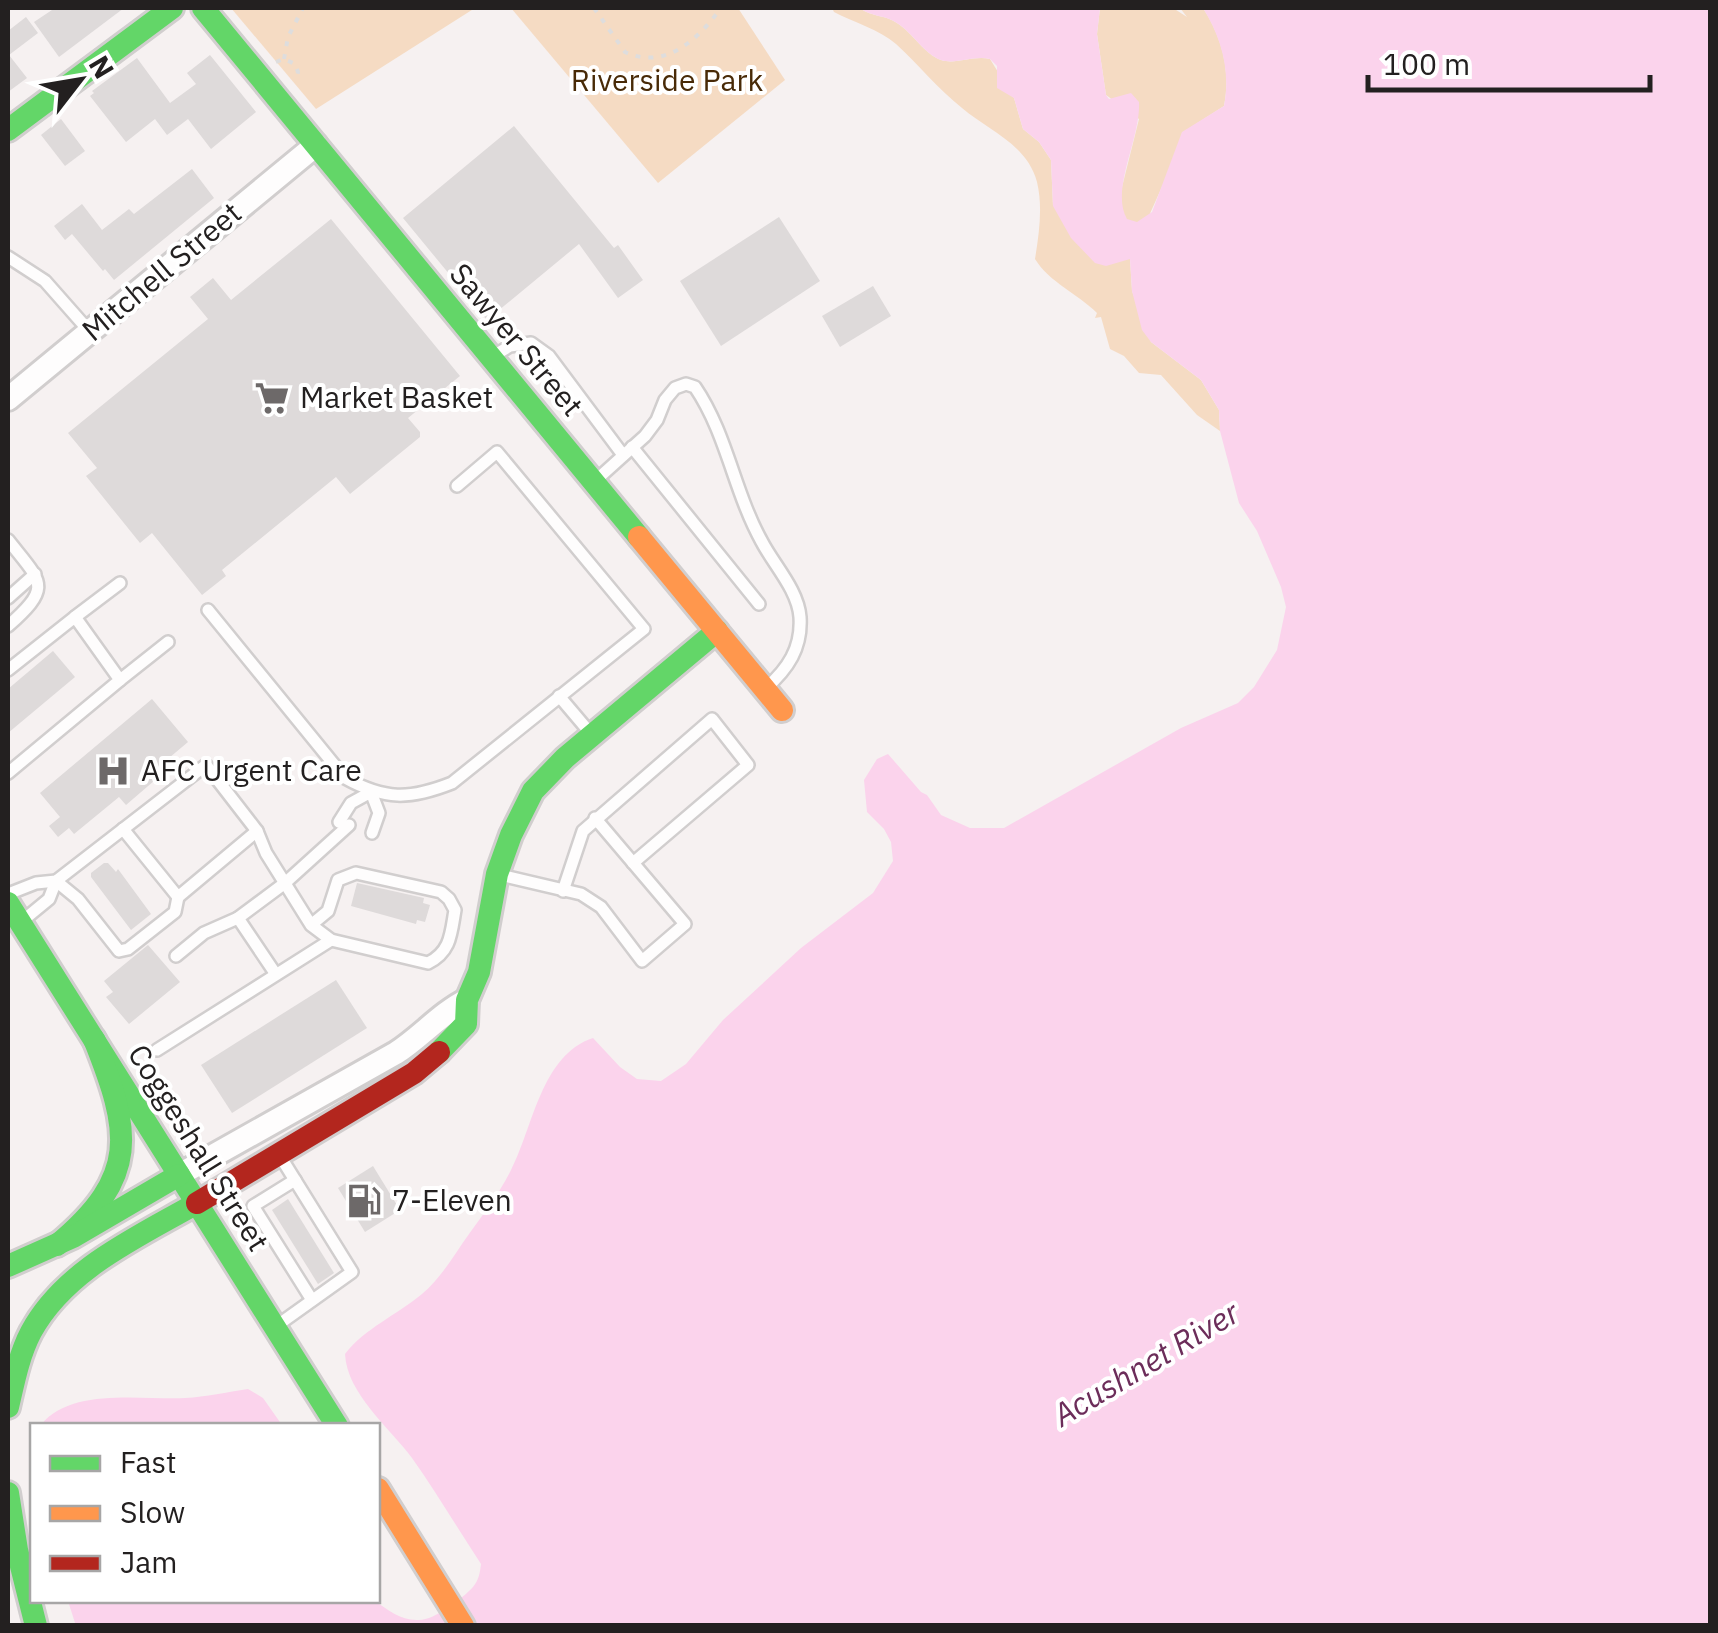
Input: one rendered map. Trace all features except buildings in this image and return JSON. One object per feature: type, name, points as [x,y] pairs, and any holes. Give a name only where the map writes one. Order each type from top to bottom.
[{"type":"main road","points":[[8,130],[172,8]]},
{"type":"main road","name":"Sawyer Street","points":[[203,8],[782,710]]},
{"type":"main road","points":[[8,1407],[30,1332],[59,1291],[97,1262],[429,1062],[466,1024],[467,1000],[479,972],[497,874],[510,835],[534,791],[592,735],[717,631]]},
{"type":"main road","name":"Coggeshall Street","points":[[14,913],[335,1423]]},
{"type":"main road","points":[[57,1245],[101,1203],[116,1176],[123,1150],[116,1102],[94,1039]]},
{"type":"main road","points":[[8,1266],[57,1245],[179,1175]]},
{"type":"main road","points":[[380,1492],[463,1626]]},
{"type":"main road","points":[[8,1493],[30,1602]]},
{"type":"main road","points":[[8,1600],[20,1626]]},
{"type":"street","name":"Mitchell Street","points":[[8,399],[316,144]]},
{"type":"street","points":[[179,1175],[396,1053],[450,1008],[467,1000]]},
{"type":"lane","points":[[8,256],[45,281],[90,332]]},
{"type":"lane","points":[[491,357],[510,346],[532,342],[549,356],[758,604]]},
{"type":"lane","points":[[594,482],[657,420],[675,388],[686,384],[695,387],[717,426],[760,540],[790,587],[800,612],[800,636],[794,657],[765,689]]},
{"type":"lane","points":[[208,610],[344,778],[371,792],[408,795],[452,784],[644,628],[497,452],[457,486]]},
{"type":"lane","points":[[8,540],[36,574],[39,588],[34,603],[8,626]]},
{"type":"lane","points":[[8,598],[36,574]]},
{"type":"lane","points":[[8,670],[120,582]]},
{"type":"lane","points":[[75,617],[120,680]]},
{"type":"lane","points":[[9,769],[168,642]]},
{"type":"lane","points":[[559,696],[592,735]]},
{"type":"lane","points":[[563,891],[577,844],[595,818],[712,718],[748,765],[633,863]]},
{"type":"lane","points":[[14,913],[49,900],[56,881],[206,765],[257,831],[266,853],[311,925],[331,940],[428,963],[441,957],[448,946],[456,910],[440,892],[346,874],[338,880],[328,911],[311,925]]},
{"type":"lane","points":[[176,956],[204,933],[238,918],[285,883],[344,823],[350,802],[371,792]]},
{"type":"lane","points":[[371,792],[378,813],[372,832]]},
{"type":"lane","points":[[497,874],[582,894],[601,907],[642,961],[685,924],[595,818]]},
{"type":"lane","points":[[123,829],[178,897]]},
{"type":"lane","points":[[8,894],[36,883],[56,881],[78,900],[119,950],[128,949],[175,912],[178,897],[257,831]]},
{"type":"lane","points":[[238,918],[274,974]]},
{"type":"lane","points":[[156,1050],[331,940]]},
{"type":"lane","points":[[275,1327],[352,1272],[279,1154]]},
{"type":"lane","points":[[295,1180],[253,1206],[312,1300]]},
{"type":"path","points":[[284,59],[288,37],[303,8]]},
{"type":"path","points":[[594,8],[625,52],[648,57],[681,50],[721,8]]},
{"type":"path","points":[[272,65],[284,59],[292,61],[298,72],[290,87]]},
{"type":"green space","points":[[231,8],[475,8],[316,109]]},
{"type":"green space","name":"Riverside Park","points":[[511,8],[738,8],[785,80],[658,183]]},
{"type":"green space","points":[[832,8],[860,8],[893,20],[941,60],[990,59],[1014,98],[1023,129],[1039,142],[1051,160],[1053,206],[1121,208],[1119,199],[1139,119],[1106,95],[1097,34],[1100,8],[1173,8],[1187,17],[1180,8],[1203,8],[1223,55],[1224,106],[1182,133],[1179,149],[1130,258],[1132,291],[1151,342],[1201,380],[1219,410],[1220,431],[1197,415],[1161,375],[1139,373],[1124,356],[1110,349],[1101,317],[1095,318],[1097,313],[1048,275],[1035,259],[1039,191],[1032,169],[1016,148],[953,101],[890,39]]},
{"type":"water","name":"Acushnet River","points":[[860,8],[1100,8],[1097,34],[1106,95],[1109,99],[1131,93],[1139,102],[1122,194],[1127,219],[1137,222],[1152,212],[1182,132],[1224,106],[1223,55],[1203,8],[1710,8],[1710,1625],[76,1626],[69,1603],[378,1603],[401,1617],[419,1620],[463,1597],[477,1582],[481,1564],[412,1458],[361,1397],[345,1354],[422,1294],[447,1266],[506,1179],[541,1095],[561,1060],[593,1038],[637,1079],[661,1081],[686,1064],[723,1020],[801,948],[873,893],[893,861],[891,842],[867,812],[864,780],[877,759],[888,754],[941,815],[970,828],[1004,828],[1181,728],[1238,703],[1254,687],[1277,650],[1286,607],[1257,531],[1239,503],[1220,431],[1219,410],[1201,380],[1151,342],[1142,330],[1132,291],[1130,259],[1106,266],[1095,263],[1071,238],[1053,206],[1051,160],[1039,142],[1023,129],[1014,98],[997,88],[997,66],[990,59],[941,60],[897,23]]},
{"type":"water","points":[[248,1389],[263,1398],[281,1423],[43,1423],[54,1413],[88,1400],[193,1397]]},
{"type":"traffic: fast","points":[[8,130],[172,8]]},
{"type":"traffic: fast","points":[[203,8],[639,537]]},
{"type":"traffic: fast","points":[[439,1052],[466,1024],[467,1000],[479,972],[497,874],[533,791],[565,758],[717,631]]},
{"type":"traffic: fast","points":[[8,903],[335,1423]]},
{"type":"traffic: fast","points":[[57,1245],[103,1197],[115,1174],[120,1151],[116,1101],[94,1039]]},
{"type":"traffic: fast","points":[[8,1266],[73,1237],[179,1175]]},
{"type":"traffic: fast","points":[[8,1407],[31,1332],[63,1290],[128,1242],[197,1203]]},
{"type":"traffic: fast","points":[[8,1493],[30,1602]]},
{"type":"traffic: fast","points":[[30,1603],[36,1626]]},
{"type":"traffic: slow","points":[[639,537],[782,710]]},
{"type":"traffic: slow","points":[[380,1492],[463,1626]]},
{"type":"traffic: jam","points":[[197,1203],[414,1073],[439,1052]]},
{"type":"place","name":"Market Basket","points":[[272,398]]},
{"type":"place","name":"AFC Urgent Care","points":[[113,771]]},
{"type":"place","name":"7-Eleven","points":[[364,1201]]}]
